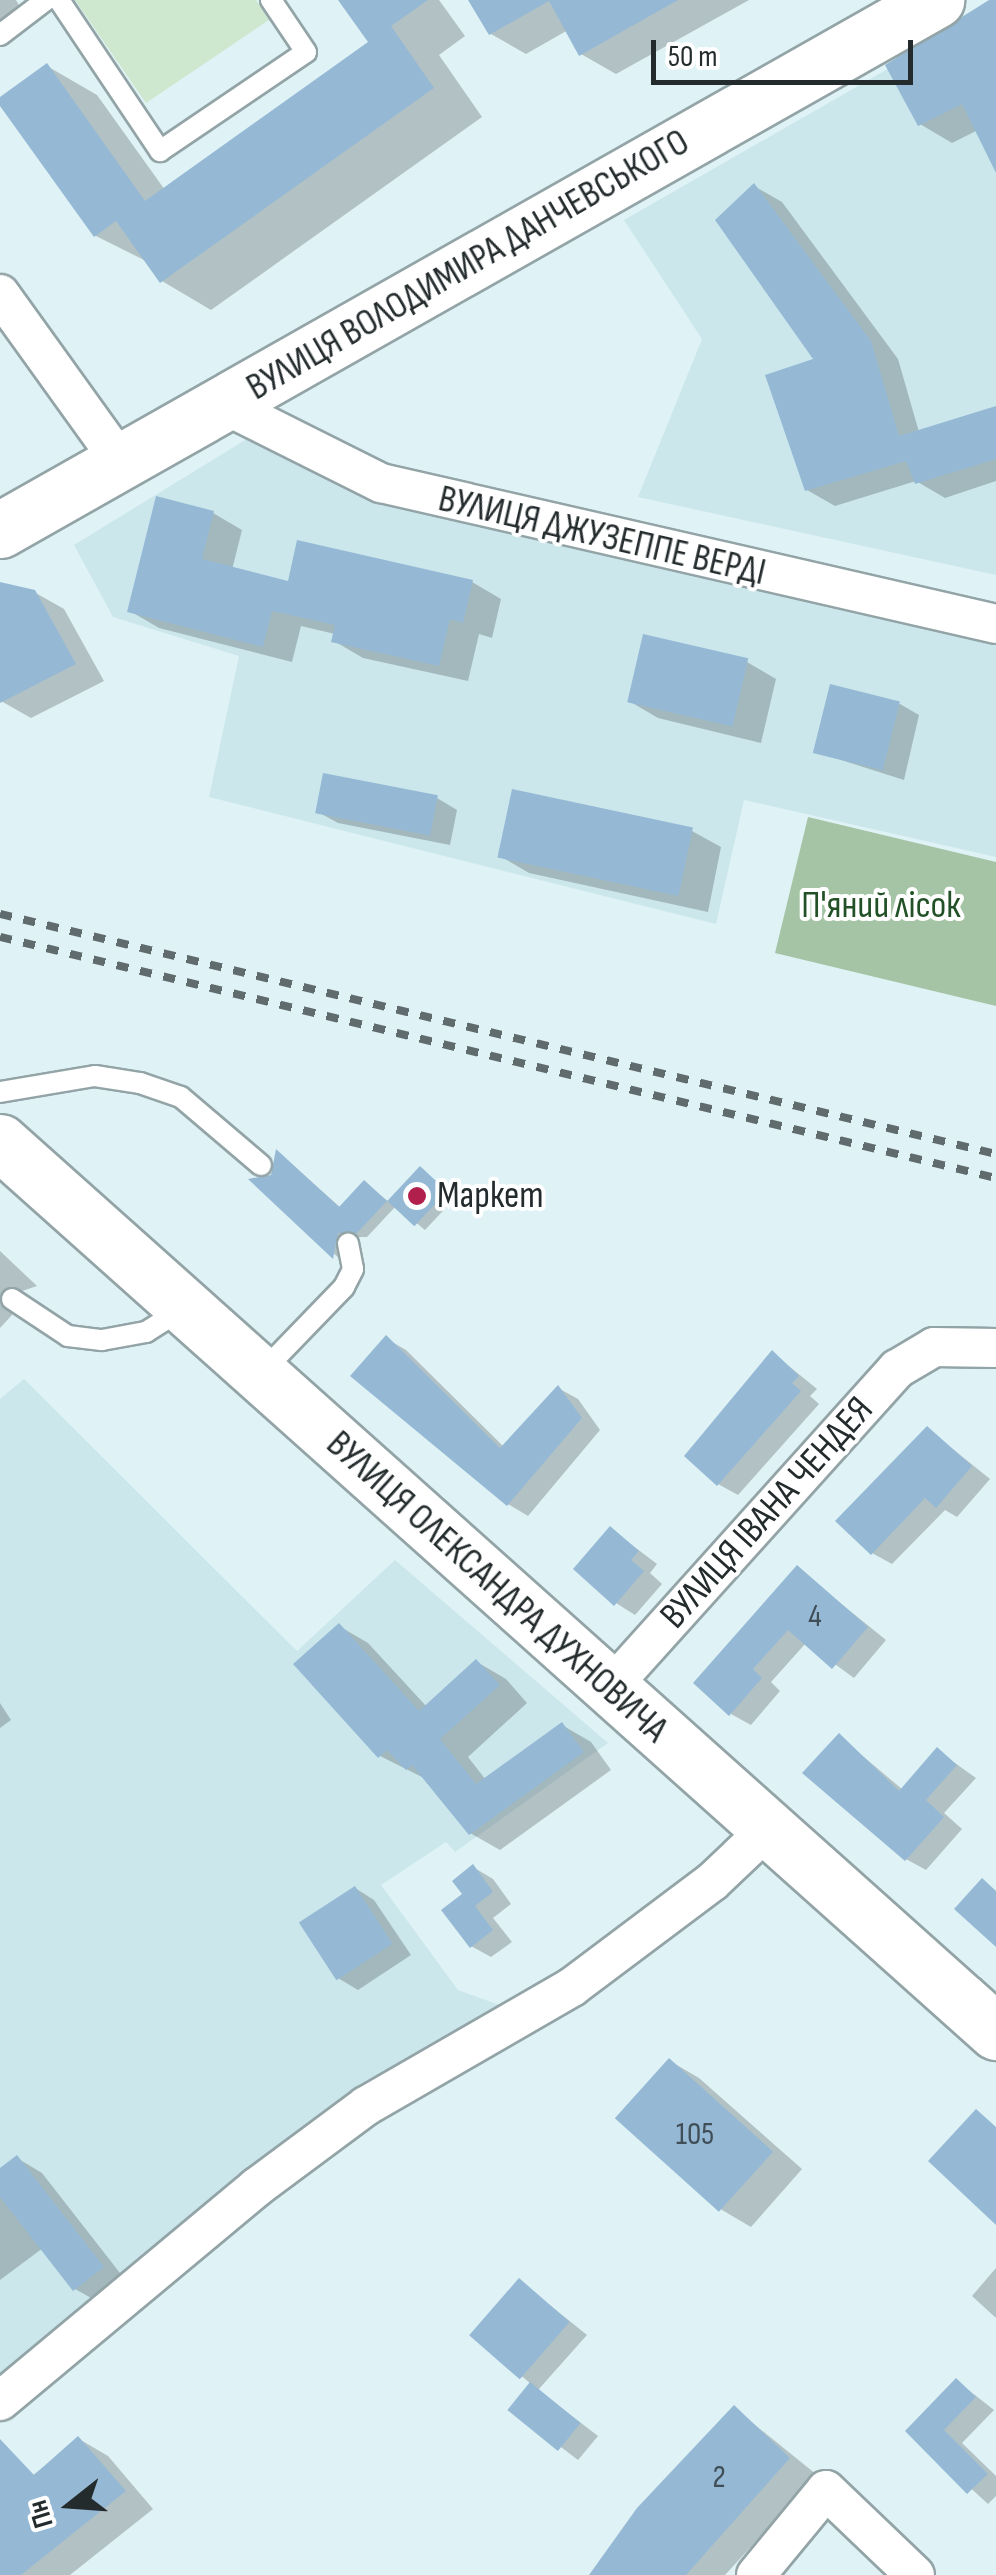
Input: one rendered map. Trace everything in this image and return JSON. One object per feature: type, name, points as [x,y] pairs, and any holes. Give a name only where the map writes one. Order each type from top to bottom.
[{"type":"main road","name":"ВУЛИЦЯ ВОЛОДИМИРА ДАНЧЕВСЬКОГО","points":[[0,530],[936,0]]},
{"type":"main road","name":"ВУЛИЦЯ ОЛЕКСАНДРА ДУХНОВИЧА","points":[[0,1142],[996,2032]]},
{"type":"street","points":[[0,294],[122,464]]},
{"type":"street","name":"ВУЛИЦЯ ДЖУЗЕППЕ ВЕРДІ","points":[[223,404],[381,483],[996,624]]},
{"type":"street","name":"ВУЛИЦЯ ІВАНА ЧЕНДЕЯ","points":[[609,1688],[897,1370],[934,1347],[996,1348]]},
{"type":"street","points":[[0,2402],[257,2186],[366,2106],[572,1987],[700,1892],[769,1828]]},
{"type":"street","points":[[756,2575],[826,2490],[916,2575]]},
{"type":"lane","points":[[0,35],[46,0]]},
{"type":"lane","points":[[59,0],[160,150],[306,52],[271,0]]},
{"type":"lane","points":[[0,1092],[96,1076],[140,1083],[181,1097],[261,1166]]},
{"type":"lane","points":[[259,1375],[344,1287],[353,1269],[348,1243]]},
{"type":"lane","points":[[12,1300],[68,1336],[102,1340],[146,1332],[185,1307]]},
{"type":"shaded area","points":[[996,7],[996,575],[638,497],[702,339],[624,220]]},
{"type":"shaded area","points":[[255,434],[996,633],[996,857],[744,800],[716,924],[209,797],[239,656],[113,617],[74,545]]},
{"type":"shaded area","points":[[24,1379],[297,1651],[395,1560],[608,1743],[455,1852],[446,1842],[381,1885],[458,1990],[505,2007],[362,2090],[213,2197],[0,2374],[0,1399]]},
{"type":"green space","points":[[75,0],[256,0],[269,20],[146,103]]},
{"type":"green space","name":"П'яний лісок","points":[[808,817],[996,862],[996,1006],[775,953]]},
{"type":"building","points":[[338,0],[428,0],[391,26],[434,88],[160,283],[116,221],[94,237],[0,106],[0,97],[47,63],[145,201],[368,42]]},
{"type":"building","points":[[468,0],[678,0],[579,56],[549,1],[489,35]]},
{"type":"building","points":[[989,0],[996,0],[996,173],[962,104],[918,126],[885,65]]},
{"type":"building","points":[[754,183],[871,341],[899,436],[996,406],[996,459],[915,484],[906,461],[805,491],[765,375],[813,359],[715,220]]},
{"type":"building","points":[[156,496],[214,511],[202,559],[288,581],[297,540],[473,580],[463,623],[450,619],[439,666],[331,642],[335,625],[272,611],[263,647],[127,612]]},
{"type":"building","points":[[0,582],[35,590],[76,664],[0,703]]},
{"type":"building","points":[[643,634],[748,658],[732,727],[627,702]]},
{"type":"building","points":[[830,684],[900,701],[883,770],[813,753]]},
{"type":"building","points":[[323,773],[438,795],[430,836],[315,813]]},
{"type":"building","points":[[512,789],[693,827],[678,896],[497,857]]},
{"type":"building","points":[[276,1149],[339,1207],[364,1180],[387,1201],[357,1233],[338,1233],[333,1259],[248,1179],[271,1175]]},
{"type":"building","name":"Маркет","points":[[420,1166],[447,1191],[414,1226],[387,1201]]},
{"type":"building","points":[[386,1335],[500,1448],[558,1385],[582,1418],[507,1506],[350,1376]]},
{"type":"building","points":[[772,1350],[799,1376],[792,1383],[801,1391],[717,1486],[684,1456]]},
{"type":"building","points":[[927,1426],[972,1466],[936,1508],[925,1498],[871,1555],[835,1521]]},
{"type":"building","points":[[610,1526],[639,1551],[631,1560],[644,1571],[614,1606],[573,1569]]},
{"type":"building","points":[[797,1565],[868,1627],[832,1669],[788,1630],[753,1669],[762,1678],[729,1716],[693,1683]]},
{"type":"building","points":[[339,1623],[419,1711],[476,1659],[500,1685],[440,1739],[476,1784],[562,1722],[584,1752],[469,1835],[412,1765],[406,1770],[387,1750],[378,1758],[293,1664]]},
{"type":"building","points":[[839,1733],[899,1791],[937,1747],[957,1765],[926,1800],[944,1817],[905,1861],[802,1773]]},
{"type":"building","points":[[473,1864],[493,1892],[475,1906],[493,1930],[470,1948],[441,1910],[462,1894],[452,1881]]},
{"type":"building","points":[[982,1878],[996,1891],[996,1947],[954,1909]]},
{"type":"building","points":[[355,1886],[393,1944],[336,1980],[299,1922]]},
{"type":"building","points":[[669,2058],[773,2152],[719,2212],[615,2118]]},
{"type":"building","points":[[976,2109],[996,2127],[996,2225],[928,2161]]},
{"type":"building","points":[[17,2155],[104,2267],[73,2291],[0,2197],[0,2168]]},
{"type":"building","points":[[519,2278],[570,2322],[520,2379],[469,2335]]},
{"type":"building","points":[[956,2378],[976,2397],[944,2430],[988,2474],[967,2494],[905,2431]]},
{"type":"building","points":[[530,2382],[581,2423],[558,2451],[507,2410]]},
{"type":"building","points":[[734,2405],[790,2458],[686,2575],[589,2575],[637,2508]]},
{"type":"building","points":[[78,2436],[126,2491],[21,2575],[0,2575],[0,2439],[34,2475]]},
{"type":"railway","points":[[0,914],[996,1154]]},
{"type":"railway","points":[[0,937],[996,1178]]},
{"type":"place","name":"Маркет","points":[[417,1196]]}]
